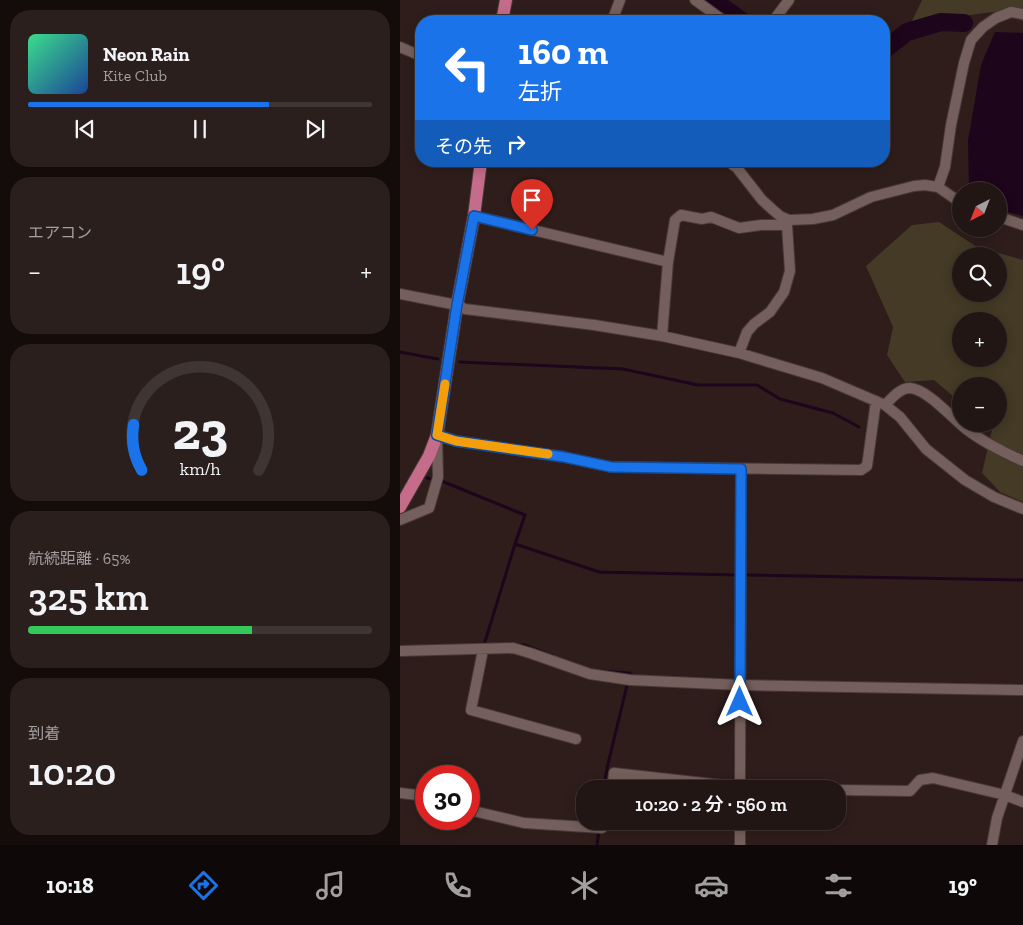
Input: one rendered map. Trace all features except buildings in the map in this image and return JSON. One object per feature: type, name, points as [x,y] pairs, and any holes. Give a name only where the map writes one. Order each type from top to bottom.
[{"type":"main road","points":[[503,15],[506,0]]},
{"type":"main road","points":[[400,507],[429,456],[437,435],[457,305],[474,216],[480,167]]},
{"type":"street","points":[[614,15],[620,0]]},
{"type":"street","points":[[695,0],[716,15]]},
{"type":"street","points":[[778,15],[789,0]]},
{"type":"street","points":[[938,187],[945,167],[951,125],[964,63],[971,40],[983,27],[996,18],[1011,12],[1023,14]]},
{"type":"street","points":[[400,47],[415,53]]},
{"type":"street","points":[[739,353],[747,332],[770,312],[784,292],[790,271],[788,223],[762,200],[741,167]]},
{"type":"street","points":[[662,336],[668,262],[675,220],[681,215],[702,219],[710,217],[739,228],[761,224],[788,223],[833,215],[871,197],[914,186],[938,187],[952,197]]},
{"type":"street","points":[[474,216],[668,262]]},
{"type":"street","points":[[1008,221],[1023,225]]},
{"type":"street","points":[[400,294],[457,305],[465,309],[594,325],[662,336],[739,353],[822,378],[880,403],[900,417],[926,448],[965,480],[994,497],[1023,509]]},
{"type":"street","points":[[400,520],[429,508],[438,480],[437,435],[456,441],[564,457],[611,467],[861,470],[867,466],[880,403],[908,388],[927,394],[966,429],[1002,452],[1023,461]]},
{"type":"street","points":[[740,780],[741,469]]},
{"type":"street","points":[[400,651],[513,648],[530,652],[590,674],[628,680],[740,685],[1023,690]]},
{"type":"street","points":[[484,650],[471,710],[576,739]]},
{"type":"street","points":[[992,845],[997,818],[1023,741]]},
{"type":"street","points":[[613,780],[614,773],[673,780]]},
{"type":"street","points":[[846,790],[910,791],[920,780],[933,778],[1005,795],[1023,802]]},
{"type":"street","points":[[400,794],[415,795]]},
{"type":"street","points":[[480,813],[524,823],[576,824]]},
{"type":"street","points":[[740,830],[740,845]]},
{"type":"shaded area","points":[[922,0],[1023,0],[1023,21],[993,12],[911,23]]},
{"type":"shaded area","points":[[995,32],[1023,33],[1023,216],[1008,212],[1008,182],[969,182],[968,141],[981,65]]},
{"type":"shaded area","points":[[939,222],[952,231],[952,238],[963,238],[977,247],[952,247],[952,302],[1007,302],[1007,255],[1023,260],[1023,502],[1000,492],[982,473],[992,432],[1007,432],[1007,377],[952,377],[952,395],[934,380],[905,382],[887,355],[893,327],[866,266],[912,225]]},
{"type":"waterway","points":[[713,0],[734,15]]},
{"type":"waterway","points":[[890,45],[907,32],[941,22],[964,23]]},
{"type":"waterway","points":[[400,352],[438,359]]},
{"type":"waterway","points":[[460,362],[623,369],[698,385],[757,385],[780,399],[833,413],[859,427]]},
{"type":"waterway","points":[[427,478],[444,482],[525,515],[515,544],[599,572],[737,575]]},
{"type":"waterway","points":[[485,645],[515,544]]},
{"type":"waterway","points":[[746,575],[1023,580]]},
{"type":"waterway","points":[[518,645],[524,645],[553,656]]},
{"type":"waterway","points":[[601,671],[630,673],[605,780]]},
{"type":"waterway","points":[[597,845],[599,830]]},
{"type":"slow traffic","points":[[445,384],[437,435],[456,441],[548,454]]},
{"type":"route","points":[[532,230],[474,216],[457,305],[437,435],[456,441],[564,457],[611,467],[741,469],[740,702]]}]
